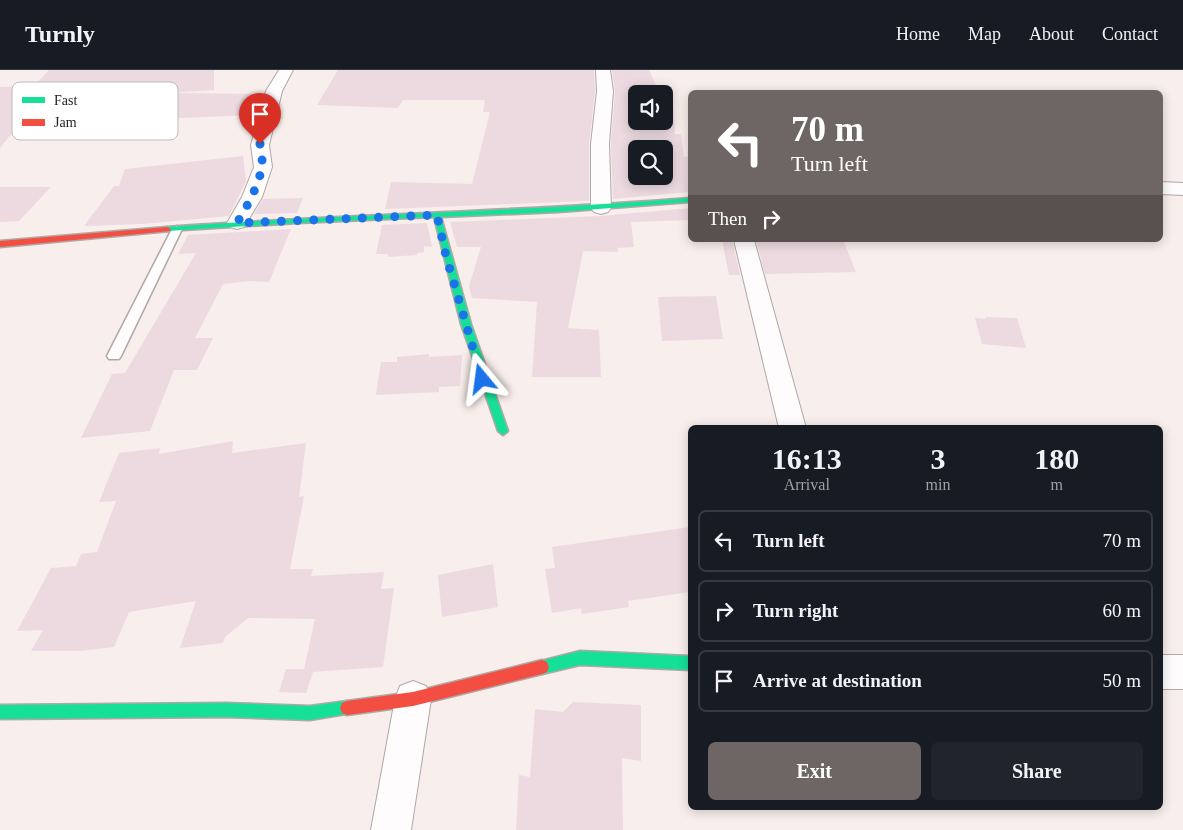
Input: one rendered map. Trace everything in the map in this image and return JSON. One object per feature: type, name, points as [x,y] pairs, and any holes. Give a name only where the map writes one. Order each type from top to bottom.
[{"type":"street","points":[[237,223],[252,197],[263,167],[260,144],[274,91],[286,70]]},
{"type":"street","points":[[601,208],[600,144],[605,91],[603,70]]},
{"type":"street","points":[[1163,188],[1183,189]]},
{"type":"street","points":[[0,244],[177,230],[237,223],[601,208],[688,200]]},
{"type":"street","points":[[437,215],[446,256],[482,379],[503,431]]},
{"type":"street","points":[[745,242],[792,425]]},
{"type":"street","points":[[0,712],[226,710],[310,712],[412,699],[580,658],[688,663]]},
{"type":"street","points":[[1163,672],[1183,672]]},
{"type":"street","points":[[391,830],[412,699]]},
{"type":"lane","points":[[114,356],[177,230]]},
{"type":"building","points":[[49,70],[214,70],[214,90],[178,92],[178,82],[38,82]]},
{"type":"building","points":[[338,70],[594,70],[595,91],[589,144],[589,201],[385,209],[391,182],[472,184],[490,112],[483,112],[485,100],[403,100],[398,108],[317,105]]},
{"type":"building","points":[[612,70],[649,70],[656,85],[628,85],[628,130],[673,130],[673,102],[675,134],[681,134],[684,157],[688,156],[688,192],[613,199],[611,144],[615,91]]},
{"type":"building","points":[[0,87],[12,87],[12,133],[0,148]]},
{"type":"building","points":[[178,93],[262,94],[258,115],[178,118]]},
{"type":"building","points":[[243,156],[246,181],[229,216],[142,224],[84,226],[114,186],[119,186],[125,169]]},
{"type":"building","points":[[0,187],[51,187],[19,221],[0,222]]},
{"type":"building","points":[[303,198],[297,213],[254,214],[263,199]]},
{"type":"building","points":[[688,208],[688,220],[631,222],[634,247],[618,248],[618,252],[583,251],[568,328],[599,330],[601,377],[532,377],[537,302],[472,298],[469,287],[481,247],[457,247],[450,222],[601,216]]},
{"type":"building","points":[[427,223],[432,247],[424,246],[424,252],[417,253],[417,255],[388,257],[388,254],[376,254],[382,225]]},
{"type":"building","points":[[291,229],[269,282],[250,281],[223,284],[195,338],[213,338],[197,370],[174,370],[150,431],[81,438],[112,374],[125,373],[196,253],[178,254],[188,235]]},
{"type":"building","points":[[722,242],[732,242],[740,275],[729,275]]},
{"type":"building","points":[[757,242],[844,242],[856,272],[765,274]]},
{"type":"building","points":[[716,296],[723,339],[662,341],[658,297]]},
{"type":"building","points":[[985,317],[1017,318],[1026,348],[982,344],[975,318],[986,319]]},
{"type":"building","points":[[429,354],[429,357],[462,355],[460,386],[439,387],[439,392],[376,395],[381,362],[397,362],[397,357]]},
{"type":"building","points":[[233,441],[232,453],[306,443],[299,497],[304,496],[290,569],[313,569],[311,576],[384,572],[381,589],[394,588],[383,667],[313,672],[306,693],[279,692],[286,669],[304,669],[315,619],[248,618],[225,637],[223,643],[180,648],[196,601],[129,612],[114,647],[81,651],[31,651],[43,630],[17,631],[51,568],[76,566],[81,554],[97,552],[116,501],[99,502],[119,453],[160,448],[159,454]]},
{"type":"building","points":[[688,527],[688,592],[628,601],[629,607],[582,614],[581,608],[552,613],[545,569],[555,568],[552,547]]},
{"type":"building","points":[[493,564],[498,607],[442,617],[438,575]]},
{"type":"building","points":[[573,702],[641,705],[641,761],[622,758],[623,830],[516,830],[519,775],[530,777],[535,709],[563,712]]},
{"type":"traffic: fast","points":[[167,229],[298,220],[559,209],[688,200]]},
{"type":"traffic: fast","points":[[437,215],[466,324],[503,431]]},
{"type":"traffic: fast","points":[[542,667],[580,658],[688,663]]},
{"type":"traffic: fast","points":[[0,712],[226,710],[310,713],[347,708]]},
{"type":"traffic: jam","points":[[0,244],[167,229]]},
{"type":"traffic: jam","points":[[347,708],[413,699],[542,667]]},
{"type":"route","points":[[260,144],[263,167],[252,197],[237,223],[437,215],[446,256],[482,379]]}]
